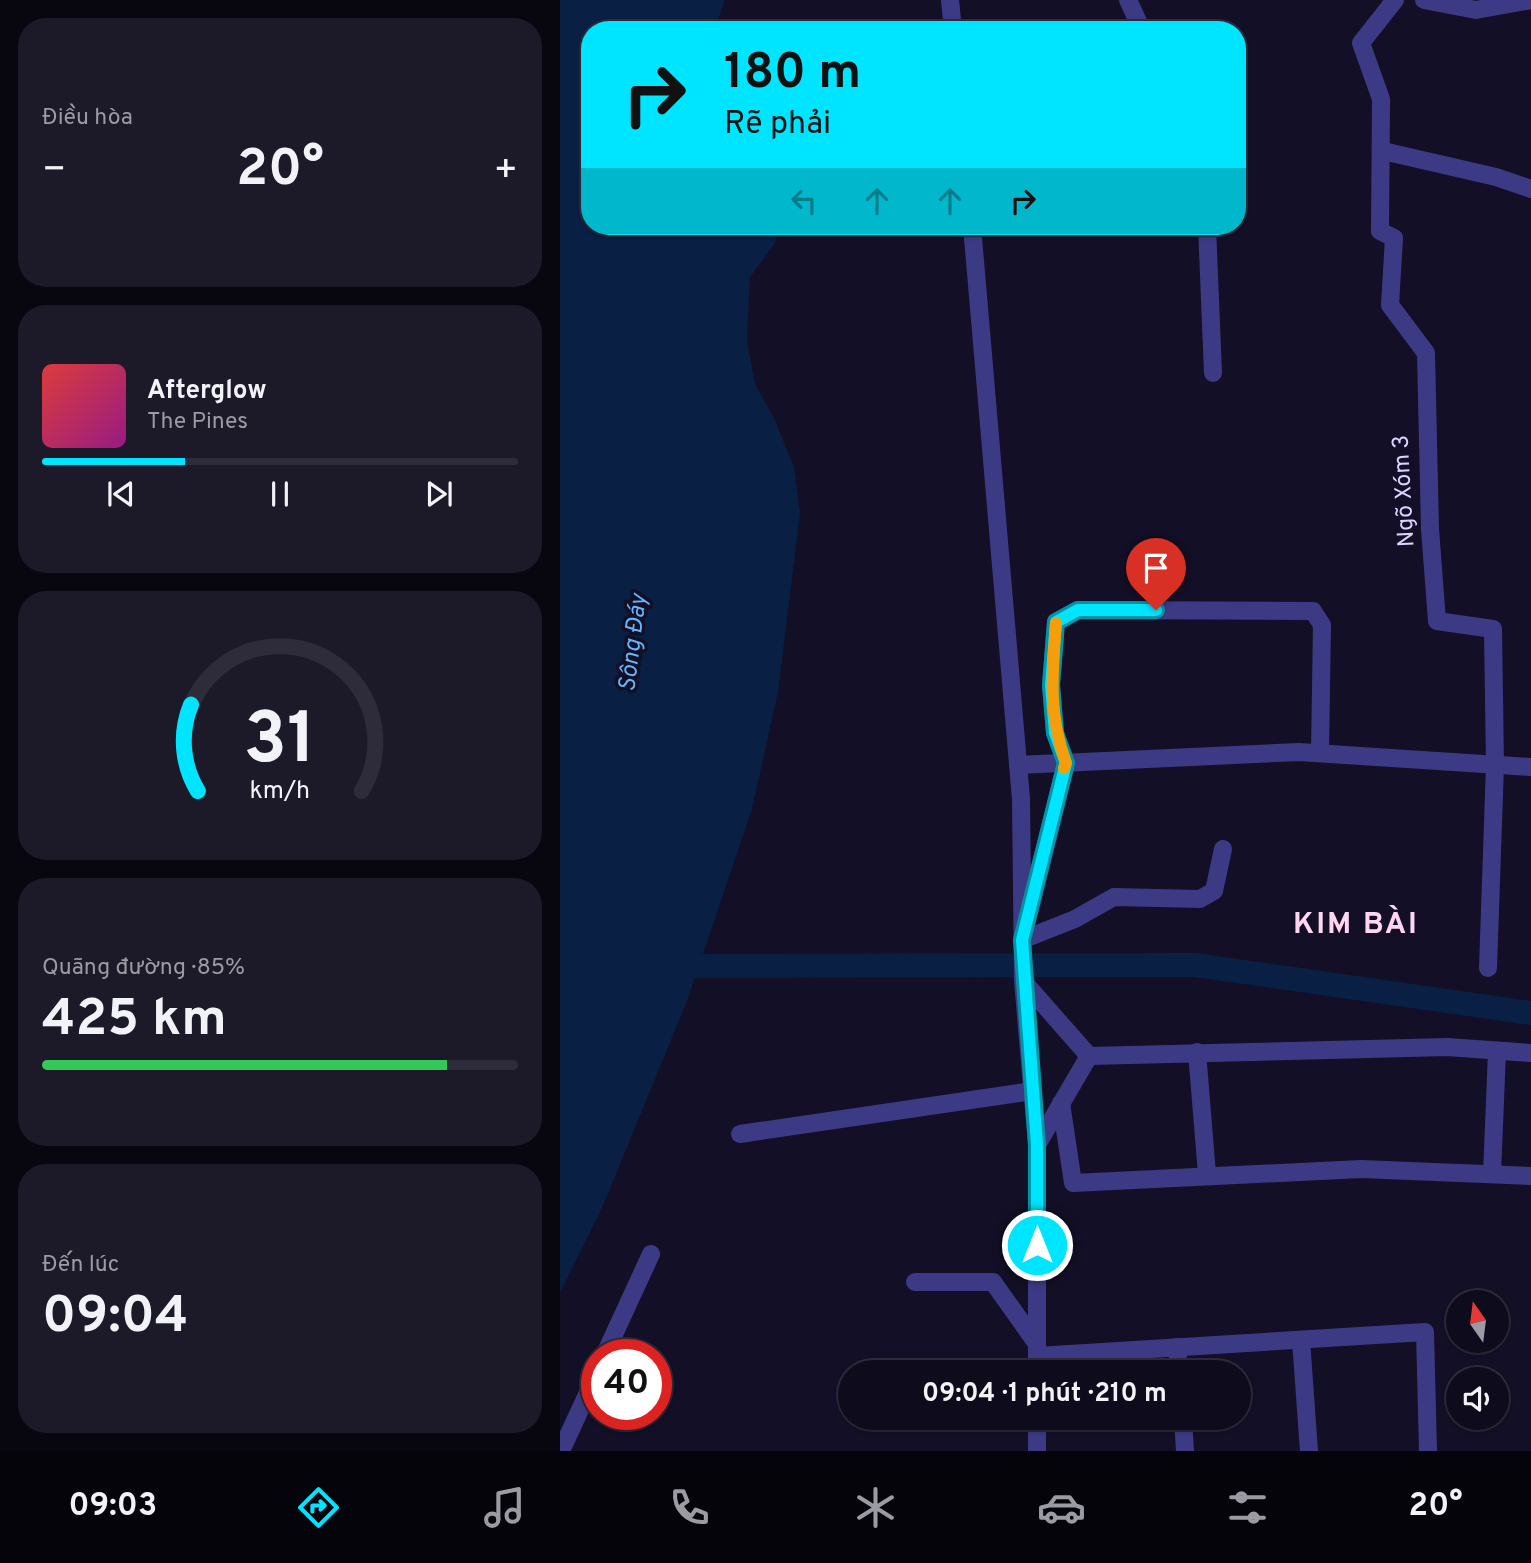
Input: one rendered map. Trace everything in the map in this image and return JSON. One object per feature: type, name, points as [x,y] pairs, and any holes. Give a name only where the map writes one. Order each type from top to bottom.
[{"type":"street","points":[[950,0],[952,21]]},
{"type":"street","points":[[1128,0],[1138,21]]},
{"type":"street","name":"Ngõ Xóm 3","points":[[1395,0],[1361,43],[1381,99],[1383,151],[1380,232],[1394,238],[1390,305],[1426,353],[1430,529],[1437,621],[1493,629],[1495,765],[1488,968]]},
{"type":"street","points":[[1423,0],[1476,10],[1531,0]]},
{"type":"street","points":[[1383,151],[1496,177],[1531,189]]},
{"type":"street","points":[[973,235],[1018,765],[1023,981],[1037,1145],[1037,1358]]},
{"type":"street","points":[[1207,235],[1213,373]]},
{"type":"street","points":[[1022,940],[1066,763],[1055,733],[1051,685],[1056,622],[1078,610],[1313,611],[1322,625],[1320,754]]},
{"type":"street","points":[[1018,765],[1320,754],[1531,767]]},
{"type":"street","points":[[1022,940],[1075,919],[1114,897],[1200,899],[1214,891],[1223,849]]},
{"type":"street","points":[[1023,981],[1089,1056]]},
{"type":"street","points":[[1089,1056],[1447,1047],[1531,1053]]},
{"type":"street","points":[[1197,1052],[1207,1174]]},
{"type":"street","points":[[1492,1174],[1497,1052]]},
{"type":"street","points":[[1037,1145],[1089,1056]]},
{"type":"street","points":[[740,1134],[1032,1091]]},
{"type":"street","points":[[1061,1103],[1073,1182],[1361,1169],[1531,1177]]},
{"type":"street","points":[[612,1339],[651,1254]]},
{"type":"street","points":[[915,1282],[993,1282],[1037,1358]]},
{"type":"street","points":[[1037,1358],[1425,1332],[1427,1451]]},
{"type":"street","points":[[1301,1340],[1309,1451]]},
{"type":"street","points":[[1177,1347],[1178,1360]]},
{"type":"street","points":[[561,1451],[581,1408]]},
{"type":"street","points":[[1037,1430],[1037,1451]]},
{"type":"street","points":[[1183,1430],[1185,1451]]},
{"type":"water","name":"Sông Đáy","points":[[560,0],[725,0],[717,21],[581,21],[581,235],[776,235],[775,243],[750,277],[747,341],[755,384],[774,418],[794,467],[800,513],[778,692],[752,809],[687,1001],[602,1208],[560,1293]]},
{"type":"waterway","points":[[667,966],[1195,965],[1531,1013]]},
{"type":"slow traffic","points":[[1056,623],[1051,685],[1055,733],[1066,763],[1064,768]]},
{"type":"district","name":"KIM BÀI","points":[[1356,925]]},
{"type":"route","points":[[1037,1245],[1037,1145],[1022,940],[1046,833],[1066,763],[1055,733],[1051,685],[1056,622],[1078,610],[1156,610]]}]
